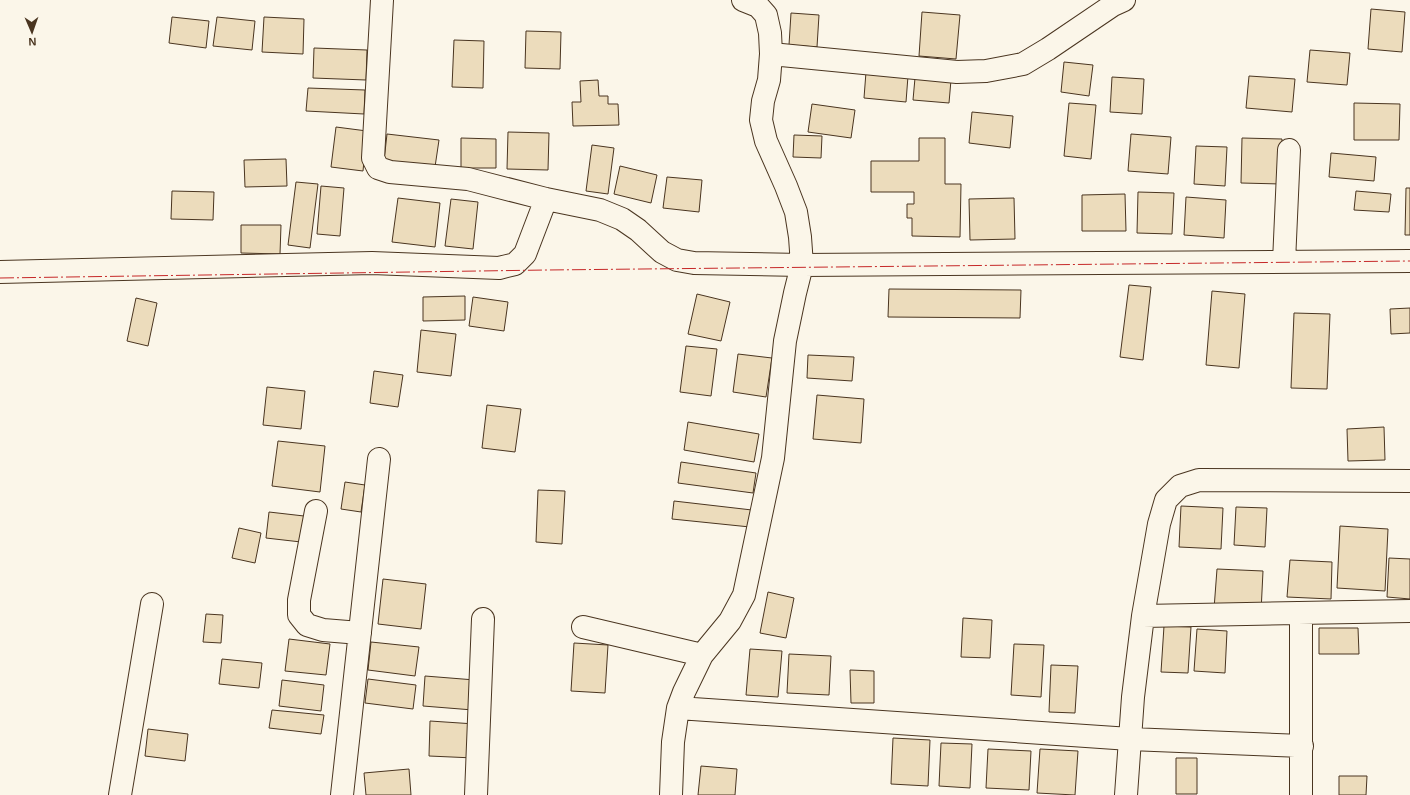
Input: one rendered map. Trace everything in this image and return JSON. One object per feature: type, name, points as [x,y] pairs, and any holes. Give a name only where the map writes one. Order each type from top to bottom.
[{"type":"street","points":[[382,0],[373,158],[378,168],[390,172],[468,180],[546,199],[600,210],[622,219],[638,230],[662,252],[677,260],[694,264],[802,265],[1410,261]]},
{"type":"street","points":[[671,795],[673,742],[678,708],[702,655],[730,621],[744,595],[773,458],[785,341],[802,265],[796,212],[766,141],[761,120],[763,101],[769,80],[771,54],[770,33],[766,15],[758,6],[743,0]]},
{"type":"street","points":[[771,54],[957,72],[986,72],[1023,64],[1113,5],[1124,0]]},
{"type":"street","points":[[1284,262],[1289,150]]},
{"type":"street","points":[[0,272],[372,263],[499,268],[515,264],[525,254],[546,199]]},
{"type":"street","points":[[342,795],[379,459]]},
{"type":"street","points":[[1126,795],[1133,697],[1143,616],[1159,524],[1166,500],[1180,486],[1199,480],[1410,481]]},
{"type":"street","points":[[316,511],[299,600],[299,615],[307,625],[323,630],[360,633]]},
{"type":"street","points":[[120,795],[152,604]]},
{"type":"street","points":[[1143,616],[1410,611]]},
{"type":"street","points":[[1301,613],[1301,795]]},
{"type":"street","points":[[476,795],[483,619]]},
{"type":"street","points":[[583,627],[702,655]]},
{"type":"street","points":[[678,708],[1130,739],[1302,746]]},
{"type":"building","points":[[1371,9],[1405,12],[1402,52],[1368,49]]},
{"type":"building","points":[[922,12],[960,15],[956,59],[919,56]]},
{"type":"building","points":[[791,13],[819,15],[817,47],[789,45]]},
{"type":"building","points":[[172,17],[209,21],[206,48],[169,43]]},
{"type":"building","points":[[217,17],[255,21],[252,50],[213,46]]},
{"type":"building","points":[[264,17],[304,19],[303,54],[262,52]]},
{"type":"building","points":[[526,31],[561,32],[560,69],[525,68]]},
{"type":"building","points":[[454,40],[484,41],[483,88],[452,87]]},
{"type":"building","points":[[314,48],[367,50],[366,80],[313,78]]},
{"type":"building","points":[[1310,50],[1350,53],[1347,85],[1307,82]]},
{"type":"building","points":[[1064,62],[1093,65],[1089,96],[1061,92]]},
{"type":"building","points":[[866,72],[908,76],[906,102],[864,98]]},
{"type":"building","points":[[1249,76],[1295,79],[1292,112],[1246,108]]},
{"type":"building","points":[[1112,77],[1144,79],[1142,114],[1110,112]]},
{"type":"building","points":[[915,78],[951,80],[949,103],[913,100]]},
{"type":"building","points":[[598,80],[599,96],[608,96],[608,104],[618,104],[619,125],[573,126],[572,102],[581,102],[580,81]]},
{"type":"building","points":[[308,88],[365,90],[364,114],[306,111]]},
{"type":"building","points":[[1069,103],[1096,105],[1091,159],[1064,156]]},
{"type":"building","points":[[1354,103],[1400,104],[1399,140],[1354,140]]},
{"type":"building","points":[[812,104],[855,110],[851,138],[808,132]]},
{"type":"building","points":[[972,112],[1013,116],[1010,148],[969,143]]},
{"type":"building","points":[[336,127],[367,131],[363,171],[331,167]]},
{"type":"building","points":[[508,132],[549,133],[548,170],[507,169]]},
{"type":"building","points":[[387,134],[439,140],[435,167],[384,161]]},
{"type":"building","points":[[1131,134],[1171,137],[1168,174],[1128,171]]},
{"type":"building","points":[[794,135],[822,136],[821,158],[793,157]]},
{"type":"building","points":[[461,138],[496,139],[496,168],[461,168]]},
{"type":"building","points":[[919,138],[945,138],[945,184],[961,184],[960,237],[912,236],[912,218],[907,218],[907,204],[914,204],[914,192],[871,192],[871,161],[919,161]]},
{"type":"building","points":[[1242,138],[1282,139],[1281,184],[1241,183]]},
{"type":"building","points":[[592,145],[614,148],[608,194],[586,191]]},
{"type":"building","points":[[1196,146],[1227,147],[1225,186],[1194,184]]},
{"type":"building","points":[[1331,153],[1376,157],[1374,181],[1329,177]]},
{"type":"building","points":[[286,159],[287,186],[245,187],[244,160]]},
{"type":"building","points":[[620,166],[657,175],[651,203],[614,194]]},
{"type":"building","points":[[667,177],[702,180],[699,212],[663,208]]},
{"type":"building","points":[[296,182],[318,184],[310,248],[288,245]]},
{"type":"building","points":[[321,186],[344,188],[340,236],[317,234]]},
{"type":"building","points":[[1406,188],[1410,188],[1410,235],[1405,235]]},
{"type":"building","points":[[172,191],[214,192],[213,220],[171,219]]},
{"type":"building","points":[[1356,191],[1391,194],[1389,212],[1354,210]]},
{"type":"building","points":[[1138,192],[1174,193],[1172,234],[1137,233]]},
{"type":"building","points":[[1125,194],[1126,231],[1082,231],[1082,195]]},
{"type":"building","points":[[1186,197],[1226,200],[1224,238],[1184,235]]},
{"type":"building","points":[[398,198],[440,203],[435,247],[392,242]]},
{"type":"building","points":[[1014,198],[1015,239],[970,240],[969,199]]},
{"type":"building","points":[[451,199],[478,202],[473,249],[445,246]]},
{"type":"building","points":[[241,225],[281,225],[280,254],[241,253]]},
{"type":"building","points":[[1129,285],[1151,287],[1143,360],[1120,357]]},
{"type":"building","points":[[889,289],[1021,290],[1020,318],[888,317]]},
{"type":"building","points":[[1212,291],[1245,294],[1239,368],[1206,365]]},
{"type":"building","points":[[697,294],[730,302],[721,341],[688,334]]},
{"type":"building","points":[[465,296],[465,320],[423,321],[423,297]]},
{"type":"building","points":[[473,297],[508,302],[504,331],[469,326]]},
{"type":"building","points":[[136,298],[157,303],[148,346],[127,341]]},
{"type":"building","points":[[1410,308],[1410,333],[1391,334],[1390,309]]},
{"type":"building","points":[[1294,313],[1330,314],[1327,389],[1291,388]]},
{"type":"building","points":[[421,330],[456,334],[451,376],[417,372]]},
{"type":"building","points":[[686,346],[717,349],[711,396],[680,392]]},
{"type":"building","points":[[738,354],[772,358],[766,397],[733,392]]},
{"type":"building","points":[[808,355],[854,357],[852,381],[807,378]]},
{"type":"building","points":[[374,371],[403,375],[398,407],[370,403]]},
{"type":"building","points":[[267,387],[305,391],[301,429],[263,425]]},
{"type":"building","points":[[817,395],[864,399],[861,443],[813,439]]},
{"type":"building","points":[[487,405],[521,409],[515,452],[482,448]]},
{"type":"building","points":[[688,422],[759,434],[754,462],[684,450]]},
{"type":"building","points":[[1384,427],[1385,460],[1348,461],[1347,429]]},
{"type":"building","points":[[278,441],[325,446],[320,492],[272,486]]},
{"type":"building","points":[[681,462],[756,473],[753,493],[678,483]]},
{"type":"building","points":[[345,482],[365,485],[361,512],[341,509]]},
{"type":"building","points":[[538,490],[565,491],[562,544],[536,542]]},
{"type":"building","points":[[674,501],[752,510],[750,527],[672,519]]},
{"type":"building","points":[[1181,506],[1223,508],[1221,549],[1179,547]]},
{"type":"building","points":[[1236,507],[1267,508],[1265,547],[1234,545]]},
{"type":"building","points":[[269,512],[304,516],[301,542],[266,538]]},
{"type":"building","points":[[1340,526],[1388,529],[1385,591],[1337,588]]},
{"type":"building","points":[[239,528],[261,533],[255,563],[232,558]]},
{"type":"building","points":[[1389,558],[1410,559],[1410,599],[1387,597]]},
{"type":"building","points":[[1290,560],[1332,562],[1331,599],[1287,597]]},
{"type":"building","points":[[1217,569],[1263,571],[1261,612],[1214,609]]},
{"type":"building","points":[[383,579],[426,584],[421,629],[378,624]]},
{"type":"building","points":[[768,592],[794,598],[786,638],[760,633]]},
{"type":"building","points":[[206,614],[223,615],[221,643],[203,642]]},
{"type":"building","points":[[963,618],[992,620],[990,658],[961,657]]},
{"type":"building","points":[[1164,626],[1191,627],[1188,673],[1161,672]]},
{"type":"building","points":[[1319,628],[1358,628],[1359,654],[1319,654]]},
{"type":"building","points":[[1197,629],[1227,631],[1225,673],[1194,671]]},
{"type":"building","points":[[289,639],[330,644],[326,675],[285,671]]},
{"type":"building","points":[[371,642],[419,647],[415,676],[368,670]]},
{"type":"building","points":[[574,643],[608,645],[605,693],[571,691]]},
{"type":"building","points":[[1014,644],[1044,645],[1041,697],[1011,695]]},
{"type":"building","points":[[750,649],[782,651],[778,697],[746,695]]},
{"type":"building","points":[[789,654],[831,656],[829,695],[787,693]]},
{"type":"building","points":[[222,659],[262,663],[259,688],[219,684]]},
{"type":"building","points":[[1051,665],[1078,666],[1075,713],[1049,712]]},
{"type":"building","points":[[850,670],[874,671],[874,703],[851,703]]},
{"type":"building","points":[[425,676],[475,680],[473,710],[423,706]]},
{"type":"building","points":[[368,679],[416,685],[413,709],[365,703]]},
{"type":"building","points":[[282,680],[324,685],[321,711],[279,706]]},
{"type":"building","points":[[272,710],[324,715],[321,734],[269,728]]},
{"type":"building","points":[[430,721],[475,724],[474,758],[429,756]]},
{"type":"building","points":[[148,729],[188,734],[185,761],[145,756]]},
{"type":"building","points":[[893,738],[930,740],[928,786],[891,784]]},
{"type":"building","points":[[941,743],[972,744],[970,788],[939,786]]},
{"type":"building","points":[[988,749],[1031,751],[1029,790],[986,788]]},
{"type":"building","points":[[1040,749],[1078,751],[1075,795],[1037,793]]},
{"type":"building","points":[[1176,758],[1197,758],[1197,794],[1176,794]]},
{"type":"building","points":[[701,766],[737,769],[735,795],[698,795]]},
{"type":"building","points":[[409,769],[411,795],[366,795],[364,773]]},
{"type":"building","points":[[1339,776],[1367,776],[1366,795],[1339,795]]},
{"type":"power","points":[[0,278],[547,270],[1410,261]]}]
